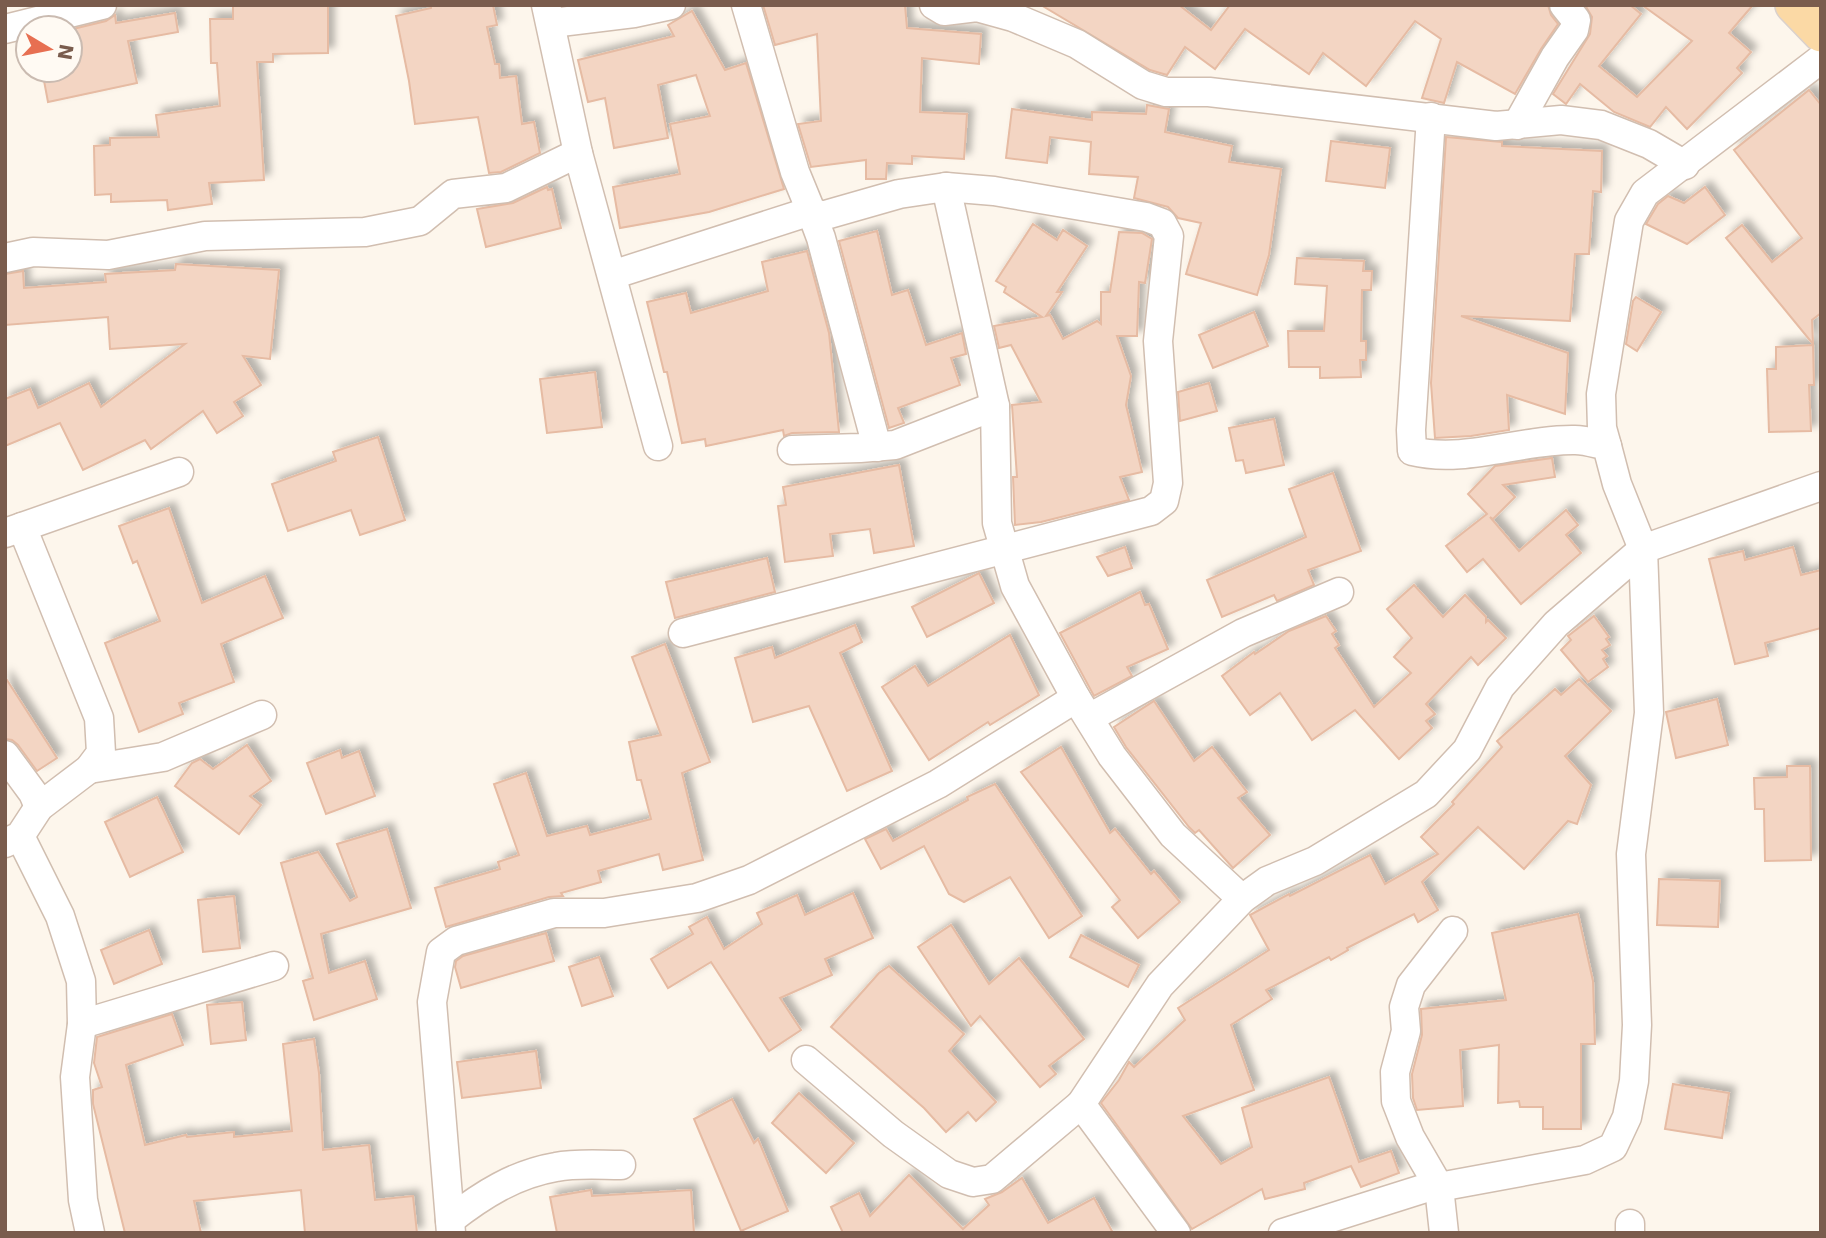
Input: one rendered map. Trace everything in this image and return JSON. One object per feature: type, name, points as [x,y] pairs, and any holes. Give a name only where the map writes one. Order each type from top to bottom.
[{"type":"main road","points":[[1793,5],[1821,34]]},
{"type":"street","points":[[5,29],[102,5]]},
{"type":"street","points":[[658,446],[578,153],[549,14],[634,13],[671,5]]},
{"type":"street","points":[[746,5],[795,172],[821,238],[877,447]]},
{"type":"street","points":[[934,5],[944,11],[977,7],[1013,17],[1077,44],[1143,85],[1166,92],[1209,92],[1496,126],[1561,120],[1601,125],[1649,144],[1685,164]]},
{"type":"street","points":[[1517,125],[1555,57],[1574,30],[1576,20],[1564,5]]},
{"type":"street","points":[[1291,1231],[1432,1186],[1439,1187],[1584,1160],[1613,1147],[1627,1117],[1637,1025],[1631,854],[1649,713],[1643,549],[1618,484],[1602,428],[1601,394],[1629,221],[1645,193],[1821,59]]},
{"type":"street","points":[[1431,117],[1411,430],[1412,451],[1429,456],[1463,454],[1577,440],[1607,446]]},
{"type":"street","points":[[5,258],[33,252],[108,255],[205,236],[365,232],[420,221],[453,194],[506,188],[578,153]]},
{"type":"street","points":[[946,187],[995,406],[997,523],[1015,586],[1112,756],[1173,835],[1242,899]]},
{"type":"street","points":[[612,275],[811,211],[822,216],[899,194],[946,187],[994,191],[1146,217],[1162,223],[1169,236],[1158,341],[1168,483],[1164,501],[1151,511],[683,633]]},
{"type":"street","points":[[792,450],[895,444],[995,406]]},
{"type":"street","points":[[90,1233],[83,1200],[75,1077],[82,1024],[81,981],[60,916],[13,840],[39,807],[89,769],[101,752],[99,718],[14,530],[49,520],[179,472]]},
{"type":"street","points":[[806,1060],[893,1134],[949,1174],[973,1182],[992,1179],[1081,1104],[1160,985],[1242,899],[1266,881],[1315,861],[1426,794],[1467,750],[1500,687],[1556,624],[1643,549],[1821,486]]},
{"type":"street","points":[[451,1226],[432,1002],[440,952],[456,941],[554,913],[604,913],[697,898],[749,880],[1083,708],[1243,633],[1339,592]]},
{"type":"street","points":[[89,769],[163,757],[262,715]]},
{"type":"street","points":[[5,755],[33,793],[39,807]]},
{"type":"street","points":[[1444,1233],[1439,1187],[1409,1137],[1396,1101],[1395,1072],[1406,1031],[1404,1007],[1411,985],[1453,931]]},
{"type":"street","points":[[82,1024],[274,966]]},
{"type":"street","points":[[1081,1104],[1176,1233]]},
{"type":"street","points":[[451,1226],[484,1194],[523,1175],[558,1166],[621,1165]]},
{"type":"building","points":[[233,5],[328,5],[328,53],[273,54],[273,62],[257,62],[264,180],[209,183],[212,204],[168,210],[167,200],[111,202],[111,194],[95,195],[94,146],[110,145],[110,138],[159,137],[156,115],[220,106],[217,63],[211,63],[210,19],[233,19]]},
{"type":"building","points":[[431,5],[493,5],[497,25],[487,27],[495,64],[499,64],[500,78],[516,76],[522,124],[534,122],[540,153],[501,172],[489,173],[478,117],[415,124],[396,16],[431,8]]},
{"type":"building","points":[[763,5],[905,5],[907,28],[981,34],[979,64],[922,58],[920,112],[967,114],[964,159],[912,156],[912,164],[887,163],[886,179],[866,179],[866,160],[811,167],[798,124],[821,121],[817,34],[775,45]]},
{"type":"building","points":[[1041,5],[1179,5],[1211,30],[1230,5],[1548,5],[1558,24],[1515,94],[1457,62],[1444,103],[1422,98],[1441,39],[1415,21],[1366,86],[1323,53],[1309,74],[1245,29],[1215,69],[1185,47],[1167,75],[1150,70]]},
{"type":"building","points":[[1585,5],[1630,5],[1641,14],[1599,66],[1637,97],[1692,41],[1642,5],[1753,5],[1729,33],[1751,52],[1737,68],[1742,73],[1687,129],[1666,107],[1650,127],[1614,112],[1580,84],[1566,104],[1553,94],[1590,34],[1592,17]]},
{"type":"building","points":[[692,11],[725,70],[746,63],[784,189],[709,212],[620,228],[613,187],[680,174],[670,124],[710,116],[696,75],[658,85],[668,138],[614,148],[605,98],[588,102],[578,60],[674,36],[668,25]]},
{"type":"building","points":[[175,13],[178,32],[128,41],[137,83],[48,102],[45,84],[84,84],[84,26],[106,21],[115,15],[116,23]]},
{"type":"building","points":[[1809,90],[1821,105],[1821,313],[1812,320],[1813,344],[1726,238],[1742,225],[1772,262],[1802,238],[1734,150]]},
{"type":"building","points":[[1147,105],[1169,109],[1165,132],[1232,146],[1229,162],[1281,169],[1269,255],[1257,295],[1186,274],[1201,223],[1178,218],[1168,207],[1134,198],[1138,177],[1089,174],[1091,142],[1050,137],[1047,163],[1006,158],[1012,109],[1092,120],[1092,112],[1146,114]]},
{"type":"building","points":[[1446,137],[1502,142],[1502,146],[1602,151],[1601,192],[1593,191],[1589,254],[1575,254],[1570,321],[1461,316],[1568,353],[1565,414],[1507,395],[1509,430],[1435,438],[1431,383]]},
{"type":"building","points":[[1331,141],[1390,148],[1385,188],[1326,181]]},
{"type":"building","points":[[547,187],[548,190],[552,189],[561,228],[486,247],[477,209],[513,203]]},
{"type":"building","points":[[1705,187],[1725,215],[1687,244],[1646,224],[1658,204],[1668,196],[1684,203]]},
{"type":"building","points":[[1033,224],[1057,240],[1063,230],[1087,246],[1057,292],[1062,292],[1046,316],[1050,315],[1063,339],[1097,321],[1101,324],[1101,292],[1110,292],[1119,232],[1142,233],[1152,239],[1145,283],[1139,282],[1137,336],[1117,336],[1131,376],[1126,405],[1142,472],[1120,477],[1129,500],[1041,522],[1015,525],[1013,477],[1017,477],[1012,405],[1041,402],[1011,345],[999,348],[994,326],[1042,317],[1004,292],[1006,287],[996,281]]},
{"type":"building","points":[[877,231],[892,295],[908,290],[926,345],[962,333],[966,354],[951,358],[960,385],[898,408],[904,423],[889,428],[839,241]]},
{"type":"building","points":[[807,251],[829,333],[839,432],[792,433],[784,436],[783,430],[706,446],[705,439],[682,443],[667,372],[664,372],[647,302],[686,293],[691,313],[768,291],[762,262]]},
{"type":"building","points":[[1297,258],[1364,261],[1363,271],[1372,271],[1371,290],[1362,290],[1361,341],[1366,341],[1366,360],[1360,360],[1361,377],[1320,378],[1320,367],[1289,367],[1288,331],[1324,331],[1327,286],[1295,284]]},
{"type":"building","points":[[176,264],[279,270],[270,359],[243,356],[261,385],[234,402],[243,416],[217,433],[203,411],[151,449],[145,440],[83,470],[60,423],[5,446],[5,399],[30,389],[38,408],[89,383],[101,407],[185,344],[110,349],[108,317],[5,325],[5,274],[23,271],[24,288],[106,282],[105,274],[175,270]]},
{"type":"building","points":[[1636,297],[1661,312],[1637,351],[1626,344],[1633,301]]},
{"type":"building","points":[[1254,312],[1268,346],[1213,368],[1199,335]]},
{"type":"building","points":[[1813,345],[1814,385],[1809,385],[1811,431],[1769,432],[1767,369],[1776,369],[1776,347]]},
{"type":"building","points":[[595,372],[602,427],[547,433],[540,379]]},
{"type":"building","points":[[1209,383],[1217,411],[1180,421],[1178,392]]},
{"type":"building","points":[[1274,419],[1284,465],[1246,473],[1243,460],[1236,461],[1229,428]]},
{"type":"building","points":[[378,437],[405,520],[360,535],[351,510],[288,531],[272,484],[336,461],[333,452]]},
{"type":"building","points":[[1552,458],[1555,477],[1503,485],[1515,497],[1493,519],[1490,517],[1519,551],[1566,510],[1578,525],[1566,535],[1581,553],[1521,604],[1483,559],[1467,572],[1446,546],[1487,514],[1468,494],[1495,466]]},
{"type":"building","points":[[899,465],[914,546],[874,553],[870,529],[830,534],[833,556],[785,562],[778,506],[786,505],[783,487]]},
{"type":"building","points":[[1333,473],[1361,551],[1308,570],[1314,585],[1277,601],[1274,595],[1222,617],[1207,580],[1306,537],[1289,489]]},
{"type":"building","points":[[169,508],[202,603],[265,576],[283,618],[221,644],[234,682],[179,703],[183,714],[139,732],[105,643],[160,621],[137,561],[133,563],[119,526]]},
{"type":"building","points":[[1125,547],[1132,568],[1108,576],[1097,557]]},
{"type":"building","points":[[1793,547],[1801,575],[1821,570],[1821,628],[1765,643],[1768,656],[1735,664],[1709,559],[1743,551],[1745,560]]},
{"type":"building","points":[[767,558],[775,592],[675,618],[666,582]]},
{"type":"building","points":[[979,573],[994,603],[927,637],[912,607]]},
{"type":"building","points":[[1414,585],[1443,617],[1465,595],[1486,617],[1486,622],[1488,620],[1506,638],[1478,665],[1471,657],[1426,704],[1435,714],[1426,721],[1432,728],[1399,759],[1355,710],[1312,740],[1280,693],[1250,715],[1222,676],[1289,631],[1326,616],[1336,631],[1332,634],[1339,645],[1335,648],[1374,707],[1411,673],[1394,657],[1412,638],[1387,609]]},
{"type":"building","points":[[1140,592],[1145,605],[1149,604],[1168,649],[1127,667],[1132,676],[1094,696],[1060,633]]},
{"type":"building","points":[[1594,616],[1609,637],[1606,639],[1610,645],[1602,650],[1607,656],[1603,659],[1608,667],[1588,682],[1561,650],[1571,640],[1568,636]]},
{"type":"building","points":[[855,625],[862,642],[840,653],[892,771],[847,791],[809,706],[753,722],[735,658],[772,647],[775,658]]},
{"type":"building","points":[[1010,635],[1039,695],[990,725],[988,722],[929,760],[882,687],[915,666],[928,686]]},
{"type":"building","points":[[665,644],[710,762],[682,773],[703,860],[663,870],[659,854],[598,871],[601,882],[561,893],[563,896],[549,897],[446,927],[435,888],[500,869],[498,862],[519,855],[494,784],[526,773],[547,836],[587,826],[590,835],[651,819],[641,780],[637,780],[629,742],[661,735],[632,657]]},
{"type":"building","points":[[5,677],[57,758],[37,771],[18,745],[5,739]]},
{"type":"building","points":[[1579,679],[1611,711],[1565,756],[1591,785],[1577,824],[1568,821],[1524,869],[1478,827],[1422,882],[1438,910],[1418,922],[1414,914],[1347,948],[1348,950],[1331,960],[1329,957],[1266,990],[1272,999],[1231,1025],[1254,1090],[1183,1116],[1221,1164],[1252,1147],[1242,1108],[1329,1077],[1359,1162],[1391,1151],[1399,1173],[1361,1187],[1351,1166],[1304,1183],[1305,1189],[1265,1199],[1262,1189],[1192,1229],[1101,1103],[1129,1062],[1134,1067],[1185,1020],[1178,1008],[1269,950],[1250,915],[1370,855],[1385,884],[1438,854],[1421,837],[1454,804],[1452,802],[1502,747],[1497,741],[1555,689],[1561,695]]},
{"type":"building","points":[[1717,699],[1728,745],[1676,758],[1666,712]]},
{"type":"building","points":[[1154,701],[1194,761],[1212,747],[1247,792],[1238,798],[1270,835],[1233,868],[1199,830],[1195,833],[1189,827],[1126,747],[1114,727]]},
{"type":"building","points":[[247,745],[271,781],[250,796],[261,805],[239,834],[175,786],[192,763],[200,759],[213,769]]},
{"type":"building","points":[[1061,747],[1110,833],[1115,829],[1151,874],[1154,871],[1180,902],[1138,938],[1112,907],[1120,900],[1021,772]]},
{"type":"building","points":[[340,750],[342,758],[359,751],[375,796],[326,814],[307,763]]},
{"type":"building","points":[[1787,766],[1810,766],[1811,860],[1765,861],[1764,809],[1755,809],[1754,778],[1787,777]]},
{"type":"building","points":[[995,784],[1082,916],[1049,938],[1010,877],[964,902],[949,894],[924,846],[881,869],[865,839],[886,829],[893,841],[968,800],[967,797]]},
{"type":"building","points":[[157,797],[183,852],[130,877],[105,822]]},
{"type":"building","points":[[387,829],[411,908],[321,934],[329,973],[365,961],[377,999],[314,1020],[303,981],[313,978],[281,863],[318,852],[350,901],[357,897],[337,844]]},
{"type":"building","points":[[1659,879],[1720,881],[1718,927],[1657,925]]},
{"type":"building","points":[[853,893],[873,938],[825,959],[832,975],[780,998],[801,1030],[769,1051],[711,962],[668,988],[651,959],[693,934],[689,927],[707,917],[724,949],[762,924],[757,913],[797,895],[805,915]]},
{"type":"building","points":[[234,896],[240,948],[203,952],[198,900]]},
{"type":"building","points":[[1578,914],[1593,981],[1595,1044],[1581,1044],[1581,1129],[1543,1129],[1543,1107],[1520,1107],[1519,1101],[1498,1103],[1499,1045],[1460,1050],[1463,1106],[1417,1110],[1413,1098],[1412,1074],[1422,1035],[1421,1009],[1506,1000],[1492,933]]},
{"type":"building","points":[[951,925],[989,984],[1019,958],[1084,1039],[1049,1066],[1056,1074],[1040,1087],[980,1016],[971,1026],[918,947]]},
{"type":"building","points":[[149,930],[162,964],[114,984],[101,950]]},
{"type":"building","points":[[546,933],[554,961],[461,988],[455,967],[456,961],[463,956]]},
{"type":"building","points":[[1081,935],[1139,965],[1128,987],[1070,957]]},
{"type":"building","points":[[599,957],[613,996],[582,1006],[569,967]]},
{"type":"building","points":[[889,966],[964,1034],[949,1051],[996,1102],[976,1121],[968,1112],[946,1132],[924,1108],[831,1027],[879,973]]},
{"type":"building","points":[[242,1002],[246,1040],[211,1044],[207,1005]]},
{"type":"building","points":[[172,1014],[183,1045],[126,1065],[145,1145],[186,1135],[234,1132],[234,1137],[292,1131],[283,1044],[314,1039],[319,1073],[323,1150],[369,1145],[375,1200],[413,1196],[417,1233],[305,1233],[301,1190],[194,1201],[201,1233],[125,1233],[93,1104],[93,1090],[102,1087],[94,1063],[97,1037]]},
{"type":"building","points":[[536,1051],[541,1088],[462,1098],[457,1062]]},
{"type":"building","points":[[1673,1084],[1729,1093],[1722,1138],[1665,1129]]},
{"type":"building","points":[[799,1093],[854,1143],[826,1173],[772,1123]]},
{"type":"building","points":[[732,1099],[754,1143],[758,1139],[788,1211],[741,1231],[694,1119]]},
{"type":"building","points":[[909,1175],[963,1229],[989,1205],[985,1199],[1002,1192],[1022,1178],[1048,1223],[1094,1198],[1113,1233],[843,1233],[831,1207],[859,1193],[870,1216]]},
{"type":"building","points":[[591,1190],[592,1196],[691,1190],[694,1233],[557,1233],[550,1197]]}]
